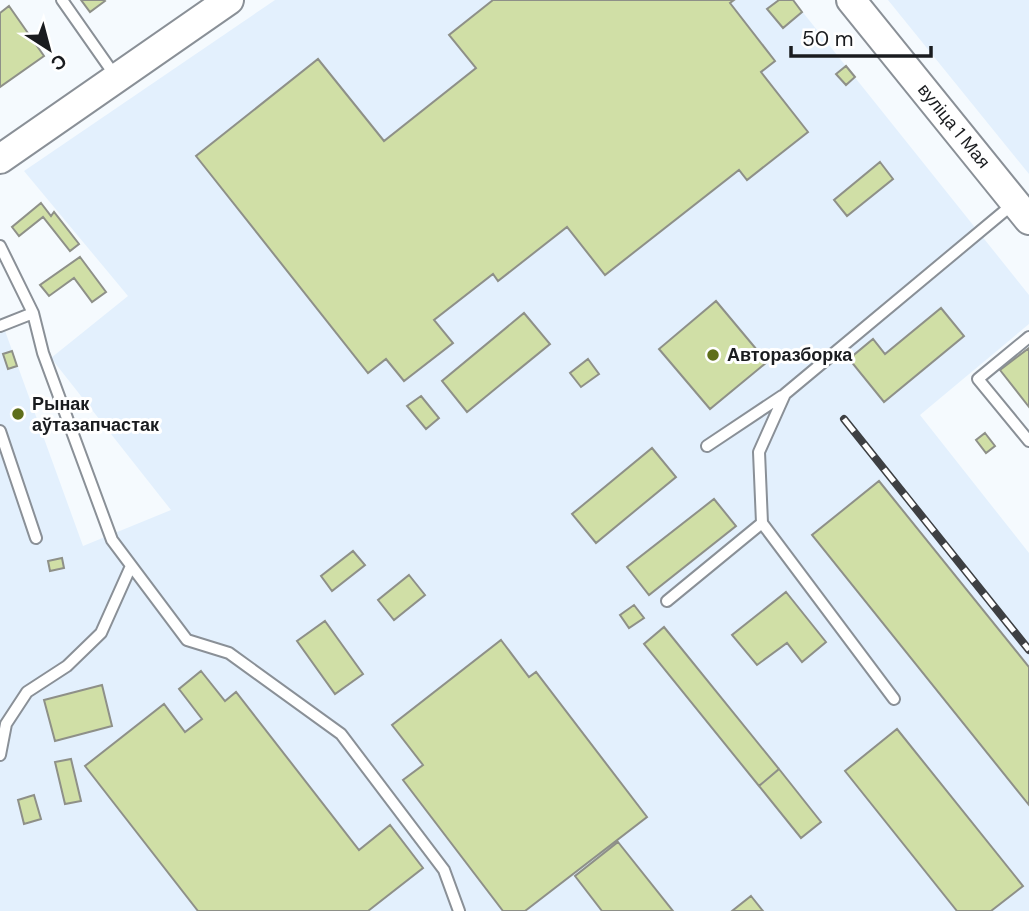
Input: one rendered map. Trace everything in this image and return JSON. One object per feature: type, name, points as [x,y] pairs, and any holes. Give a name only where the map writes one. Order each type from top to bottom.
[{"type":"street","points":[[0,159],[229,0]]},
{"type":"street","name":"вуліца 1 Мая","points":[[851,0],[1022,211]]},
{"type":"lane","points":[[62,0],[116,77]]},
{"type":"lane","points":[[707,446],[785,394],[1022,211]]},
{"type":"lane","points":[[0,246],[33,313],[43,353],[112,540],[187,640],[229,653],[341,734],[444,870],[458,911]]},
{"type":"lane","points":[[0,326],[33,313]]},
{"type":"lane","points":[[1029,337],[978,379],[1029,441]]},
{"type":"lane","points":[[785,394],[760,452],[762,523],[894,699]]},
{"type":"lane","points":[[0,431],[36,538]]},
{"type":"lane","points":[[667,601],[762,523]]},
{"type":"lane","points":[[0,755],[6,724],[27,692],[67,666],[101,633],[131,566]]},
{"type":"shaded area","points":[[275,0],[793,0],[1029,295],[1029,324],[920,415],[1029,553],[1029,911],[0,911],[0,317],[83,546],[171,510],[51,358],[128,296],[24,171]]},
{"type":"shaded area","points":[[888,0],[1029,0],[1029,174]]},
{"type":"building","points":[[81,0],[104,0],[105,1],[90,12]]},
{"type":"building","points":[[493,0],[734,0],[730,3],[775,61],[761,72],[808,132],[747,180],[739,170],[605,275],[567,227],[498,281],[493,274],[434,320],[453,343],[404,381],[386,359],[368,373],[196,156],[318,59],[384,141],[476,68],[449,35]]},
{"type":"building","points":[[779,0],[793,0],[802,12],[783,28],[767,9]]},
{"type":"building","points":[[9,6],[44,56],[0,87],[0,13]]},
{"type":"building","points":[[846,66],[855,77],[846,85],[836,74]]},
{"type":"building","points":[[880,162],[893,179],[847,216],[834,200]]},
{"type":"building","points":[[41,203],[51,216],[54,212],[79,244],[70,251],[43,217],[19,236],[12,227]]},
{"type":"building","points":[[80,257],[106,292],[92,302],[74,278],[49,296],[40,285]]},
{"type":"building","name":"Авторазборка","points":[[716,301],[767,362],[710,409],[659,349]]},
{"type":"building","points":[[941,308],[964,336],[884,402],[849,359],[873,339],[885,354]]},
{"type":"building","points":[[524,313],[550,344],[467,412],[442,381]]},
{"type":"building","points":[[1029,348],[1029,407],[1000,370]]},
{"type":"building","points":[[12,351],[17,366],[8,369],[3,354]]},
{"type":"building","points":[[588,359],[599,374],[581,387],[570,373]]},
{"type":"building","points":[[421,396],[439,418],[426,429],[407,406]]},
{"type":"building","points":[[985,433],[995,446],[986,453],[976,440]]},
{"type":"building","points":[[652,448],[676,477],[596,543],[572,514]]},
{"type":"building","points":[[879,481],[1029,667],[1029,805],[812,535]]},
{"type":"building","points":[[714,499],[736,526],[649,595],[627,567]]},
{"type":"building","points":[[353,551],[365,565],[332,591],[321,576]]},
{"type":"building","points":[[62,558],[64,568],[50,571],[48,561]]},
{"type":"building","points":[[409,575],[425,595],[394,620],[378,600]]},
{"type":"building","points":[[786,592],[826,642],[802,662],[787,643],[757,665],[732,635]]},
{"type":"building","points":[[634,605],[644,618],[629,628],[620,615]]},
{"type":"building","points":[[325,621],[363,674],[335,694],[297,641]]},
{"type":"building","points":[[664,627],[779,769],[759,786],[644,644]]},
{"type":"building","points":[[501,640],[529,677],[536,672],[647,817],[525,911],[503,911],[403,780],[423,765],[392,725]]},
{"type":"building","points":[[201,671],[225,701],[236,692],[359,850],[390,825],[423,868],[368,911],[198,911],[85,766],[164,704],[185,732],[202,719],[179,689]]},
{"type":"building","points":[[102,685],[112,726],[55,741],[44,700]]},
{"type":"building","points":[[897,729],[1023,886],[991,911],[957,911],[845,771]]},
{"type":"building","points":[[71,759],[81,801],[65,804],[55,762]]},
{"type":"building","points":[[779,769],[821,822],[801,838],[759,786]]},
{"type":"building","points":[[34,795],[41,819],[24,824],[18,800]]},
{"type":"building","points":[[618,842],[673,911],[602,911],[575,876]]},
{"type":"building","points":[[751,896],[763,911],[732,911]]},
{"type":"railway","points":[[844,419],[1029,650]]},
{"type":"place","name":"Авторазборка","points":[[713,355]]},
{"type":"place","name":"Рынак аўтазапчастак","points":[[18,414]]}]
